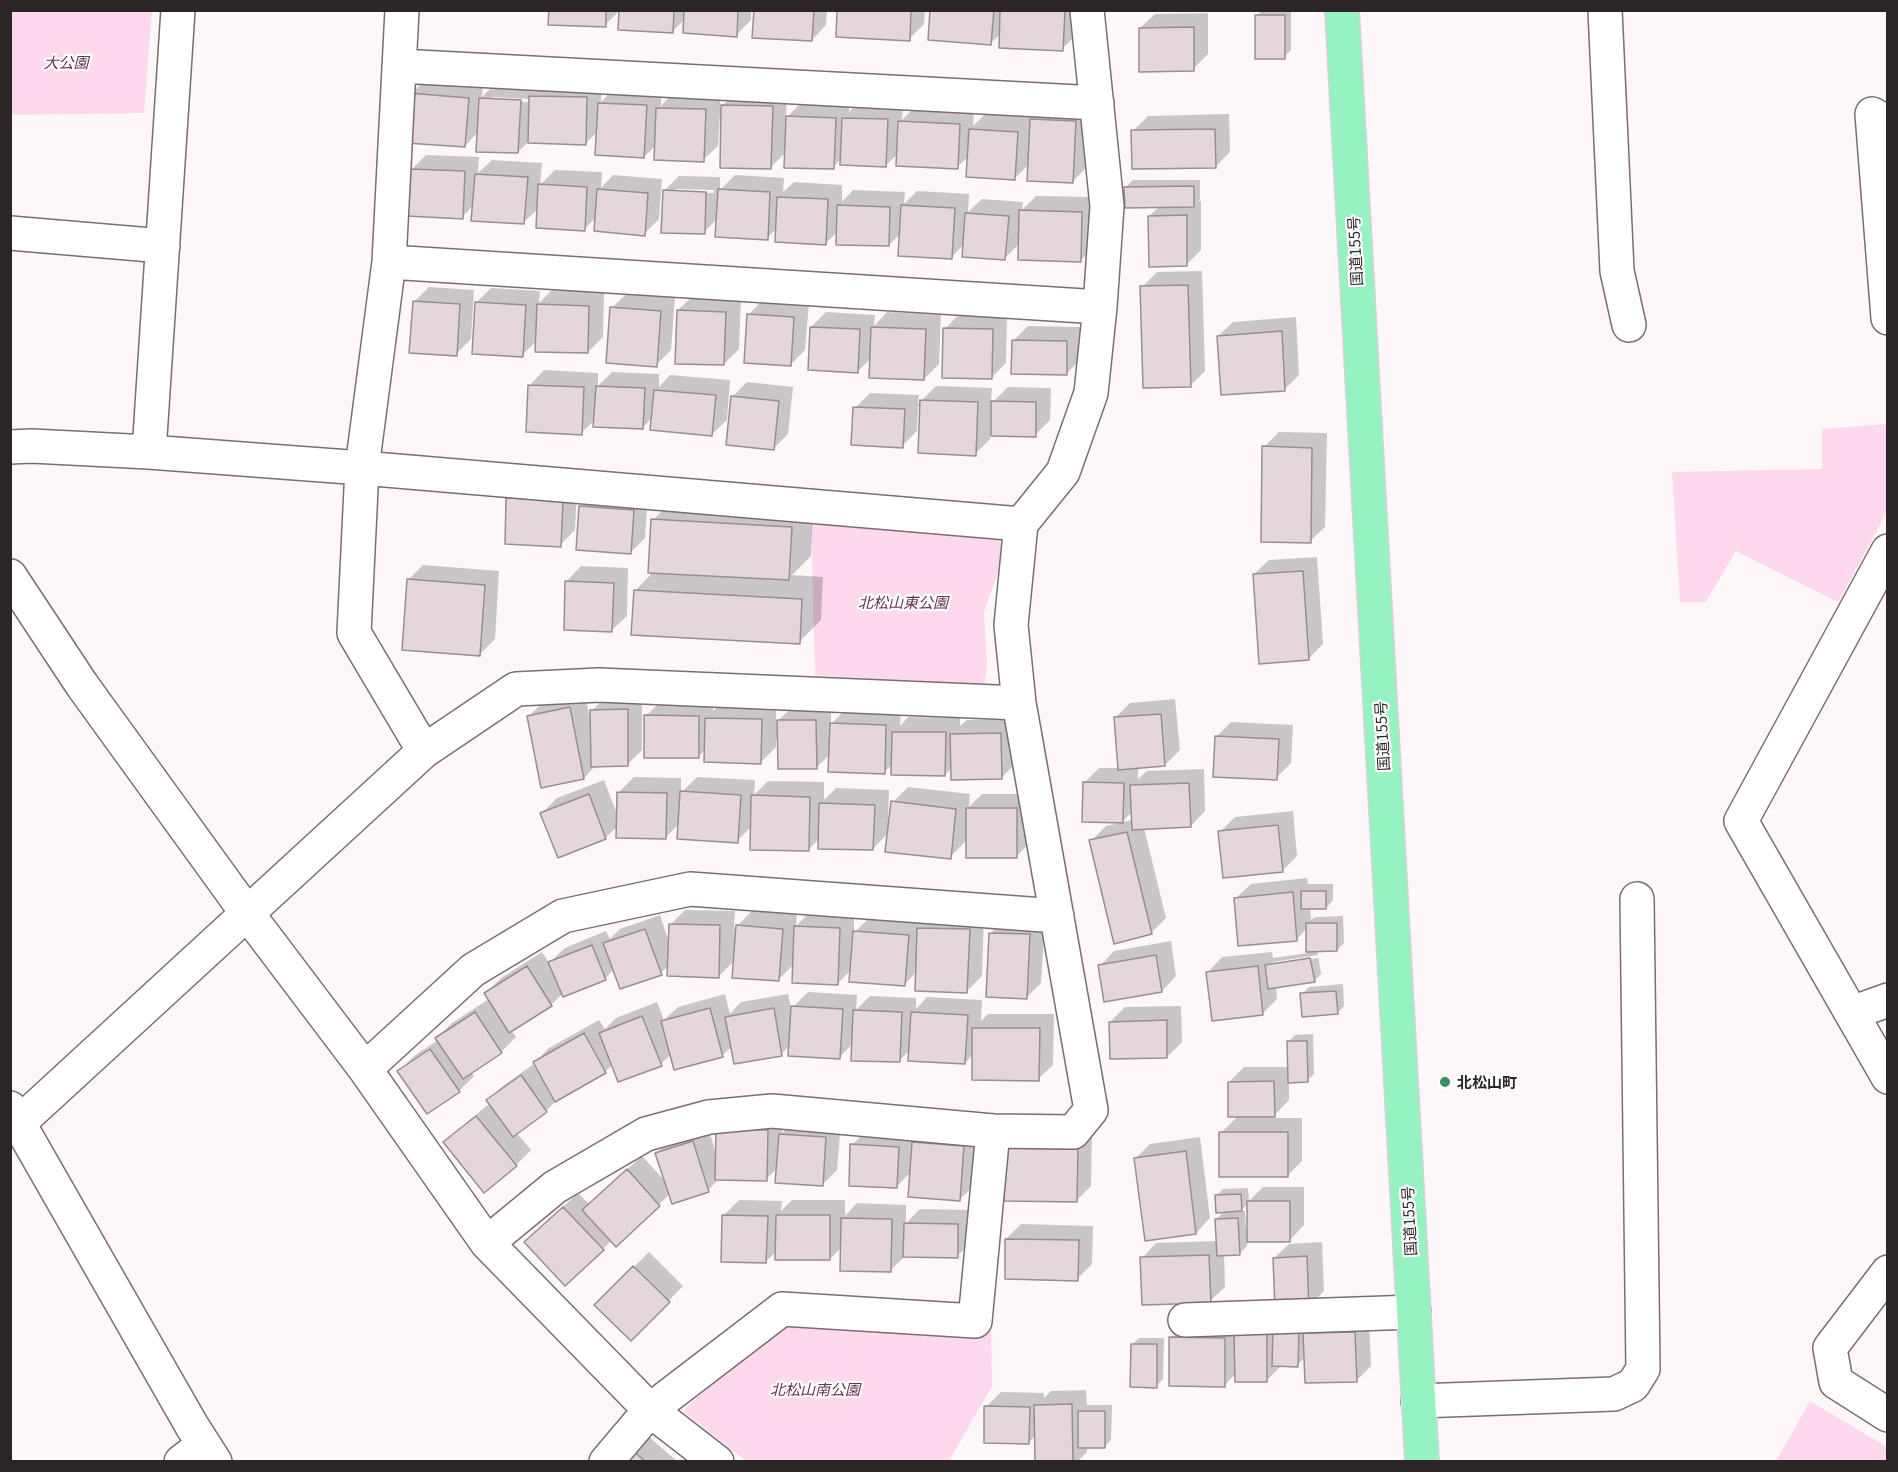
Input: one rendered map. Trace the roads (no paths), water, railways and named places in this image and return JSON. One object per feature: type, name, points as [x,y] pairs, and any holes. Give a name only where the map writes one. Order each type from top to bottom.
[{"type":"highway","name":"国道155号","points":[[1342,10],[1422,1461]]},
{"type":"street","points":[[149,452],[178,10]]},
{"type":"street","points":[[402,10],[389,262],[362,468],[354,633],[424,751]]},
{"type":"street","points":[[487,1243],[555,1187],[646,1134],[709,1117],[772,1111],[993,1131],[1073,1132],[1091,1110],[1019,702],[1011,625],[1021,524],[1063,472],[1091,393],[1107,206],[1086,10]]},
{"type":"street","points":[[1605,10],[1617,271],[1629,325]]},
{"type":"street","points":[[399,66],[1097,103]]},
{"type":"street","points":[[1887,123],[1872,114],[1887,318]]},
{"type":"street","points":[[10,233],[163,246]]},
{"type":"street","points":[[389,262],[1100,307]]},
{"type":"street","points":[[10,447],[149,452],[362,468],[1021,524]]},
{"type":"street","points":[[1887,551],[1741,821],[1887,1077]]},
{"type":"street","points":[[10,576],[82,685],[247,913],[365,1069],[487,1243],[650,1410],[717,1461]]},
{"type":"street","points":[[200,1456],[14,1118],[247,913],[424,751],[516,689],[599,685],[1019,702]]},
{"type":"street","points":[[365,1069],[473,970],[563,916],[690,889],[1057,916]]},
{"type":"street","points":[[1418,1401],[1614,1394],[1633,1385],[1643,1369],[1637,898]]},
{"type":"street","points":[[1852,1013],[1887,1000]]},
{"type":"street","points":[[606,1461],[650,1410],[782,1309],[975,1321],[993,1131]]},
{"type":"street","points":[[1887,1272],[1830,1348],[1836,1382],[1887,1415]]},
{"type":"street","points":[[1185,1320],[1414,1312]]},
{"type":"place","name":"北松山町","points":[[1445,1082]]},
{"type":"park label","name":"大公園","points":[[66,62]]},
{"type":"park label","name":"北松山東公園","points":[[903,602]]},
{"type":"park label","name":"北松山南公園","points":[[815,1389]]}]
